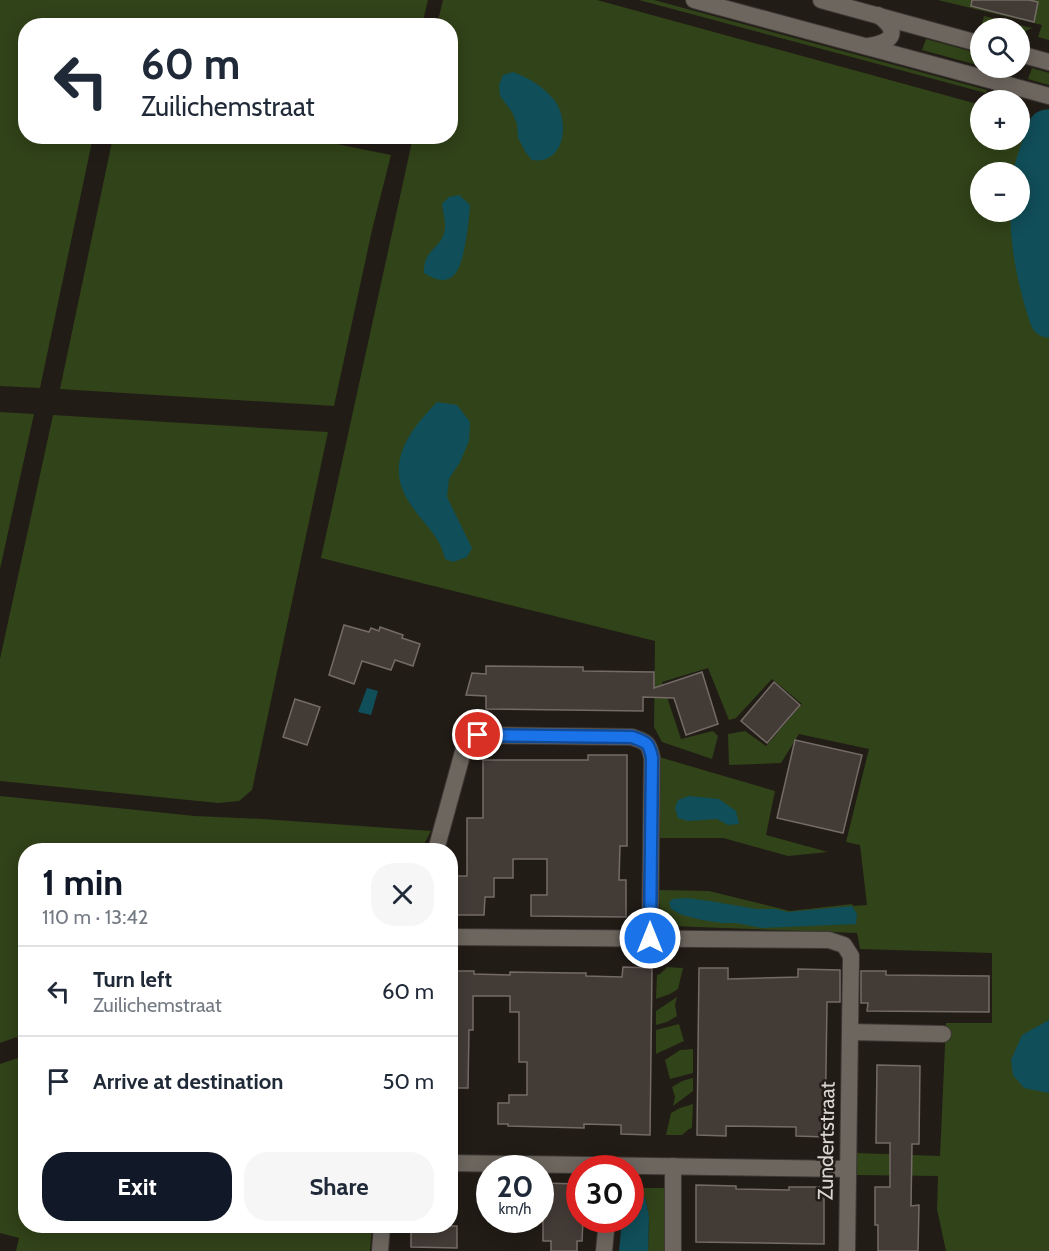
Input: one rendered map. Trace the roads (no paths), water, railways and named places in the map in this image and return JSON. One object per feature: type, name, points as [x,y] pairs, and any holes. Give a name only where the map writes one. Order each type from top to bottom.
[{"type":"street","points":[[694,0],[1049,96]]},
{"type":"street","points":[[821,0],[970,41]]},
{"type":"street","points":[[868,46],[883,43],[891,36],[892,30],[889,25],[877,15]]},
{"type":"street","points":[[1030,57],[1049,62]]},
{"type":"street","points":[[438,843],[464,748],[469,740],[478,735],[632,737],[646,742],[650,748],[652,758],[650,938],[458,937]]},
{"type":"street","name":"Zundertstraat","points":[[650,938],[829,940],[844,945],[851,956],[847,1251]]},
{"type":"street","points":[[850,1032],[943,1034]]},
{"type":"street","points":[[458,1163],[566,1166]]},
{"type":"street","points":[[644,1166],[849,1169]]},
{"type":"street","points":[[673,1166],[673,1251]]},
{"type":"street","points":[[380,1251],[381,1233]]},
{"type":"street","points":[[604,1251],[606,1233]]},
{"type":"water","points":[[513,72],[541,87],[551,96],[560,110],[562,140],[552,156],[543,160],[532,160],[526,153],[518,138],[517,124],[512,112],[500,96],[499,85],[503,75]]},
{"type":"water","points":[[459,195],[470,205],[466,242],[461,262],[451,278],[435,279],[424,273],[424,266],[428,255],[444,234],[442,204],[449,197]]},
{"type":"water","points":[[437,402],[457,405],[470,422],[469,441],[460,462],[449,479],[447,497],[472,548],[467,557],[453,562],[445,559],[436,538],[404,493],[399,478],[402,451],[408,438]]},
{"type":"water","points":[[367,688],[378,691],[371,715],[358,712]]},
{"type":"water","points":[[689,796],[719,799],[736,811],[739,824],[728,825],[717,819],[688,821],[678,818],[675,808],[678,800]]},
{"type":"water","points":[[687,898],[788,912],[852,906],[857,914],[856,924],[762,928],[702,920],[682,915],[671,909],[669,902],[673,899]]},
{"type":"water","points":[[1049,1020],[1049,1093],[1024,1088],[1013,1075],[1011,1060],[1022,1035]]},
{"type":"water","points":[[644,1197],[649,1216],[648,1251],[619,1251],[621,1233],[644,1233]]},
{"type":"waterway","points":[[1047,129],[1033,173],[1030,228],[1035,264],[1049,318]]}]
